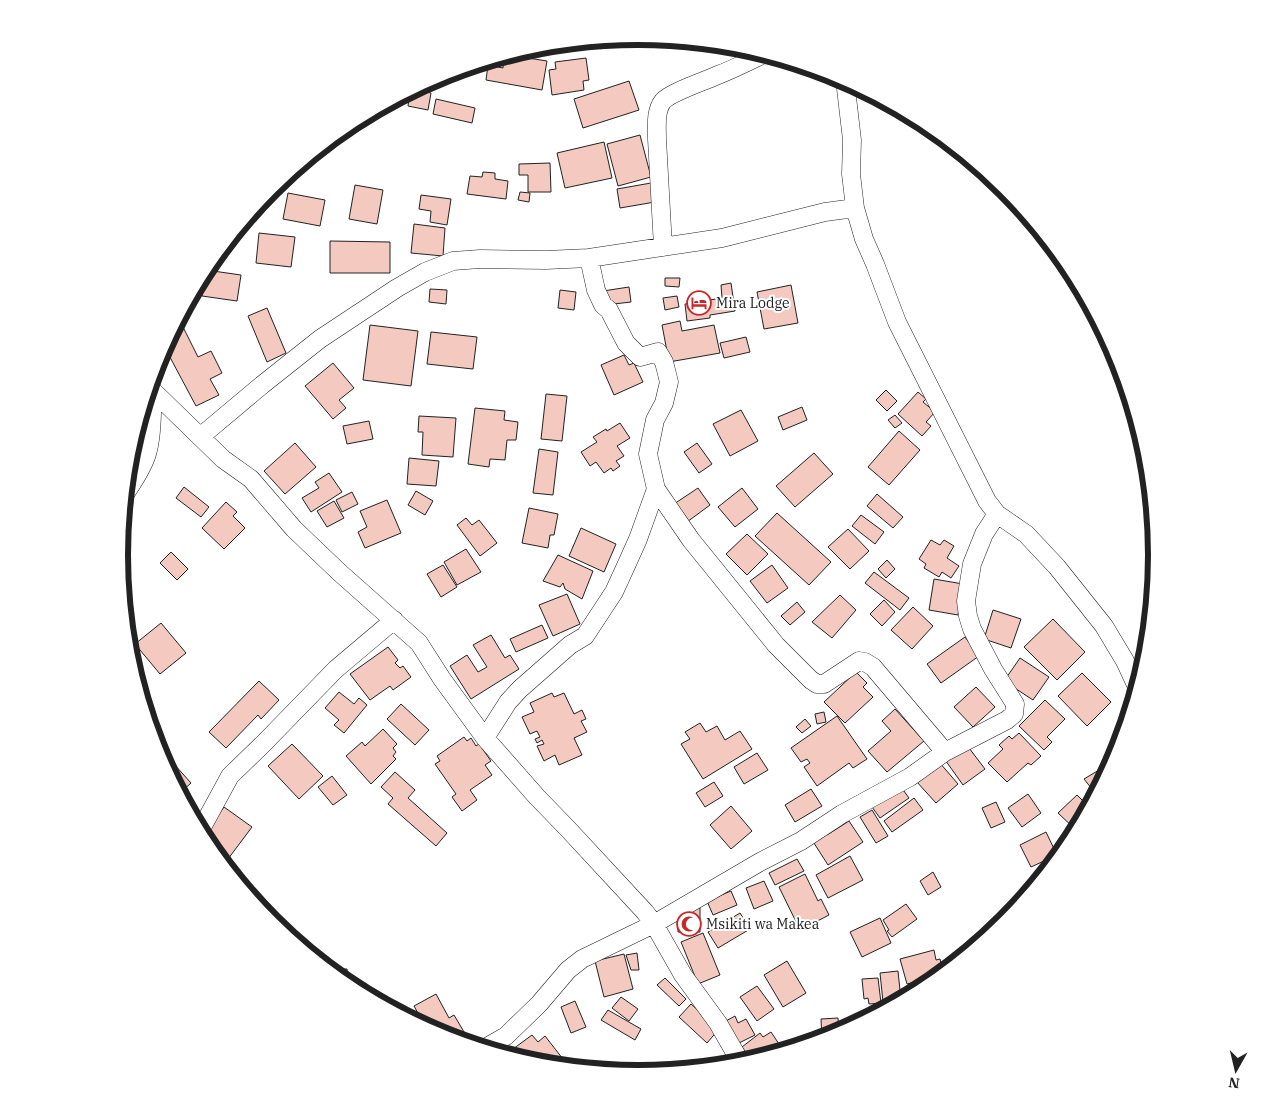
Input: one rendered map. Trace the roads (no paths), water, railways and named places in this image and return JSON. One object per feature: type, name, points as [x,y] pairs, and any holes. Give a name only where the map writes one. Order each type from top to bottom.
[{"type":"street","points":[[663,247],[657,139],[657,121],[660,105],[671,95],[754,59]]},
{"type":"street","points":[[846,90],[852,140],[851,174],[854,208],[864,239],[898,322],[986,501],[998,514],[1026,534],[1057,567],[1104,626],[1125,661],[1133,679]]},
{"type":"street","points":[[200,437],[262,384],[320,339],[397,288],[425,272],[447,263],[465,260],[589,258],[722,238],[816,214],[854,208]]},
{"type":"street","points":[[589,258],[596,290],[603,305],[609,310],[616,321],[626,343],[640,356],[658,352],[664,362],[669,382],[664,403],[655,420],[648,454],[656,489],[691,540],[776,646],[811,680],[817,684],[824,684],[859,661],[865,662],[873,667],[945,752]]},
{"type":"street","points":[[155,392],[223,459],[251,479],[294,530],[419,643],[442,679],[486,738],[537,797],[654,924],[679,968],[718,1023],[736,1055]]},
{"type":"street","points":[[133,481],[145,462],[150,448],[151,405]]},
{"type":"street","points":[[486,738],[508,702],[520,689],[570,645],[585,636],[597,619],[614,592],[625,568],[638,539],[656,489]]},
{"type":"street","points":[[492,1044],[506,1036],[568,970],[582,959],[654,924],[801,841],[842,814],[910,777],[945,752],[1007,720],[1014,714],[1016,704],[993,669],[972,629],[966,601],[972,564],[984,534],[998,514]]},
{"type":"street","points":[[204,823],[230,776],[336,669],[394,620]]},
{"type":"place","name":"Mira Lodge","points":[[699,303]]},
{"type":"place","name":"Msikiti wa Makea","points":[[689,924]]}]
